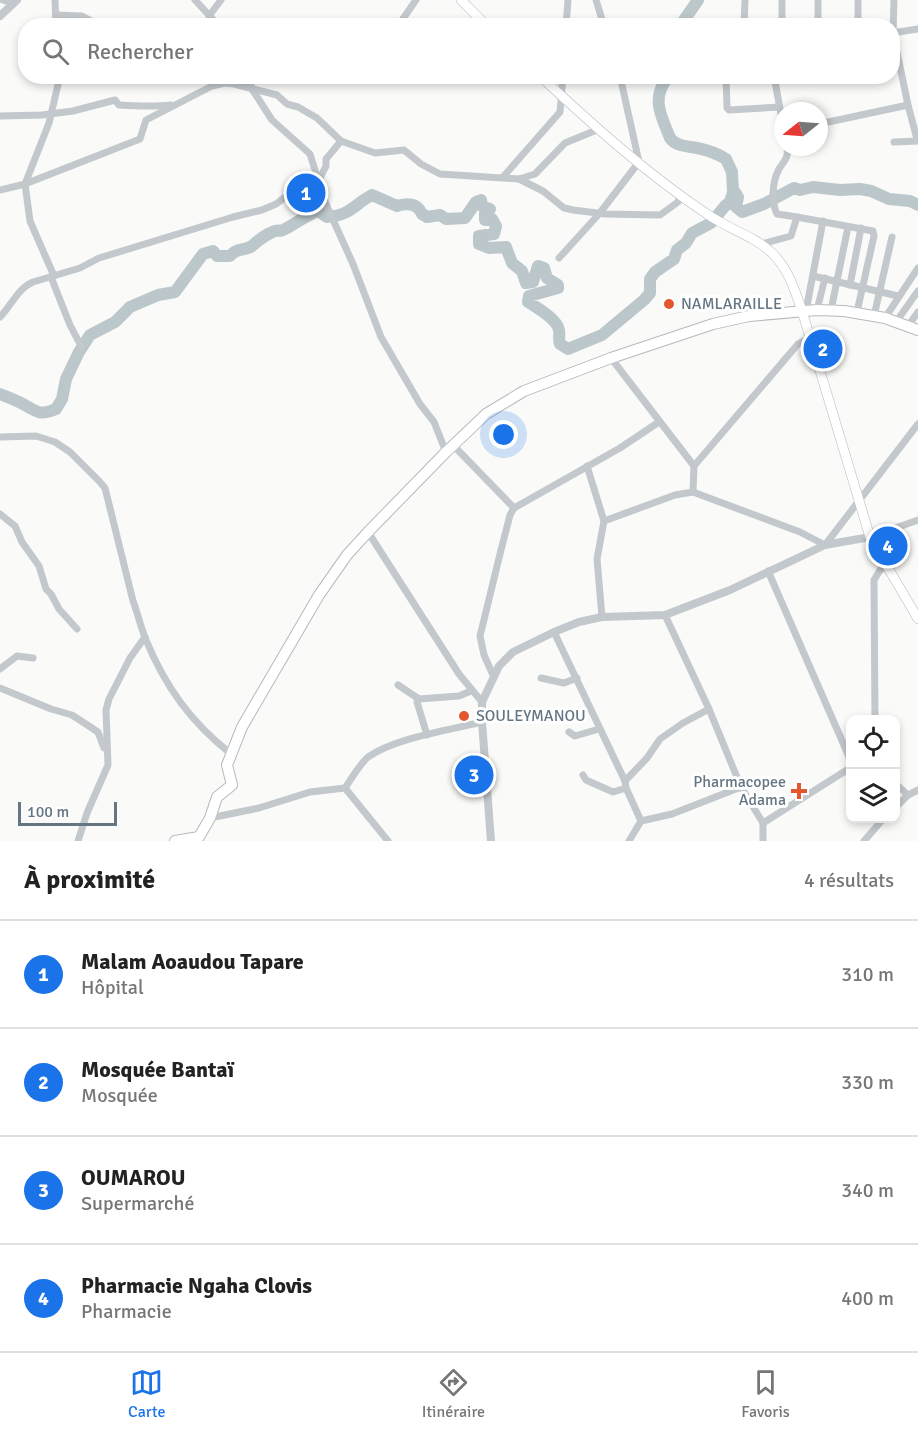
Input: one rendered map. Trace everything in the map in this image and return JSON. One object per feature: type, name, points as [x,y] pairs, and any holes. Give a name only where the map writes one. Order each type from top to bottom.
[{"type":"main road","points":[[461,0],[479,18]]},
{"type":"main road","points":[[548,84],[680,195],[724,225],[762,244],[780,262],[808,311],[809,338],[857,501],[870,537],[918,619]]},
{"type":"main road","points":[[175,841],[199,839],[210,818],[217,797],[232,785],[227,765],[242,726],[319,595],[347,555],[486,414],[524,391],[611,358],[713,324],[749,316],[831,310],[857,312],[913,328]]},
{"type":"street","points":[[55,0],[56,15],[86,18]]},
{"type":"street","points":[[195,0],[209,16],[221,0]]},
{"type":"street","points":[[404,18],[416,0]]},
{"type":"street","points":[[567,18],[568,0]]},
{"type":"street","points":[[596,0],[602,18]]},
{"type":"street","points":[[744,18],[745,0]]},
{"type":"street","points":[[782,0],[782,18]]},
{"type":"street","points":[[818,0],[818,18]]},
{"type":"street","points":[[858,0],[858,18]]},
{"type":"street","points":[[893,18],[894,0]]},
{"type":"street","points":[[0,16],[11,1]]},
{"type":"street","points":[[900,32],[918,28]]},
{"type":"street","points":[[894,142],[918,140],[900,67]]},
{"type":"street","points":[[58,84],[52,114],[25,184],[30,221],[70,325],[81,346]]},
{"type":"street","points":[[0,190],[25,184],[140,139],[146,120],[212,86],[221,84]]},
{"type":"street","points":[[230,84],[277,95],[287,104],[306,111],[331,130],[341,141],[375,153],[404,150],[440,174],[519,179],[543,191],[564,208],[599,214],[660,215],[678,202],[680,195]]},
{"type":"street","points":[[250,84],[272,120],[310,154],[325,202],[353,264],[381,337],[420,404],[450,448],[514,508]]},
{"type":"street","points":[[504,177],[560,112],[563,84]]},
{"type":"street","points":[[559,258],[599,214],[639,162],[622,84]]},
{"type":"street","points":[[726,84],[729,110],[774,107]]},
{"type":"street","points":[[775,84],[778,102]]},
{"type":"street","points":[[0,116],[52,114],[115,100],[119,105],[134,107],[141,104],[155,107],[177,105]]},
{"type":"street","points":[[828,122],[908,105]]},
{"type":"street","points":[[519,179],[535,174],[565,143],[599,129]]},
{"type":"street","points":[[1,315],[26,285],[80,268],[99,258],[262,210],[319,180],[326,166],[326,159],[341,141]]},
{"type":"street","points":[[787,156],[777,176],[774,203],[777,214],[823,220],[873,231],[875,234],[857,312]]},
{"type":"street","points":[[762,244],[791,236],[797,217]]},
{"type":"street","points":[[808,311],[823,220]]},
{"type":"street","points":[[831,310],[848,227]]},
{"type":"street","points":[[850,285],[861,228]]},
{"type":"street","points":[[879,317],[880,292],[892,237]]},
{"type":"street","points":[[879,317],[918,268]]},
{"type":"street","points":[[813,276],[898,296]]},
{"type":"street","points":[[808,311],[825,278]]},
{"type":"street","points":[[896,322],[918,291]]},
{"type":"street","points":[[913,328],[918,312]]},
{"type":"street","points":[[693,492],[694,466],[798,344],[809,338]]},
{"type":"street","points":[[611,358],[694,466]]},
{"type":"street","points":[[493,675],[484,655],[480,636],[510,515],[514,508],[620,448],[659,422]]},
{"type":"street","points":[[825,545],[918,424]]},
{"type":"street","points":[[0,437],[36,436],[54,442],[70,452],[105,488],[130,591],[160,674],[185,711],[212,739],[231,754]]},
{"type":"street","points":[[587,466],[604,521],[597,559],[603,617]]},
{"type":"street","points":[[604,521],[675,495],[693,492],[800,532],[825,545]]},
{"type":"street","points":[[0,514],[15,526],[22,542],[39,566],[46,589],[59,609],[77,629]]},
{"type":"street","points":[[491,841],[482,702],[493,675],[513,652],[579,622],[603,617],[665,615],[730,590],[825,545],[870,537],[918,520]]},
{"type":"street","points":[[368,532],[471,691],[482,702]]},
{"type":"street","points":[[875,715],[874,580],[880,570],[886,566]]},
{"type":"street","points":[[768,571],[846,750]]},
{"type":"street","points":[[665,615],[709,710],[741,787],[763,823],[764,841]]},
{"type":"street","points":[[555,632],[641,821]]},
{"type":"street","points":[[106,753],[106,711],[109,699],[130,658],[145,637]]},
{"type":"street","points":[[0,669],[17,656],[33,657]]},
{"type":"street","points":[[541,678],[564,683],[577,678]]},
{"type":"street","points":[[398,685],[419,699],[459,696],[471,691]]},
{"type":"street","points":[[0,688],[72,715],[98,732],[109,758],[108,765],[87,813],[78,841]]},
{"type":"street","points":[[419,699],[417,702],[427,735]]},
{"type":"street","points":[[583,775],[586,780],[613,792],[625,784],[647,759],[660,739],[683,723],[709,710]]},
{"type":"street","points":[[210,818],[259,808],[310,792],[345,788],[366,759],[377,752],[427,735],[482,722]]},
{"type":"street","points":[[569,732],[575,736],[599,729]]},
{"type":"street","points":[[763,823],[848,769]]},
{"type":"street","points":[[629,841],[641,821],[672,814],[741,787]]},
{"type":"street","points":[[345,788],[388,841]]},
{"type":"street","points":[[900,788],[908,795]]},
{"type":"street","points":[[900,803],[908,795],[918,790]]},
{"type":"street","points":[[864,841],[880,823]]},
{"type":"waterway","points":[[686,18],[698,0]]},
{"type":"waterway","points":[[663,84],[659,107],[670,138],[679,145],[705,150],[726,159],[732,172],[733,192]]},
{"type":"waterway","points":[[0,394],[39,412],[56,409],[62,399],[66,379],[90,335],[115,322],[130,307],[158,295],[175,292],[203,254],[213,251],[217,256],[230,256],[252,246],[269,234],[283,230],[318,211],[327,217],[342,214],[372,195],[397,206],[408,204],[415,206],[427,217],[440,215],[446,219],[465,218],[476,202],[481,200],[482,206],[490,209],[485,213],[485,220],[492,219],[496,226],[494,234],[479,236],[479,244],[489,248],[506,247],[512,263],[522,271],[526,283],[533,282],[538,266],[544,268],[547,278],[558,285],[558,288],[529,296],[528,302],[554,322],[559,330],[560,344],[568,349],[602,335],[644,300],[650,293],[650,279],[655,272],[674,259],[677,250],[686,243],[692,233],[711,223],[730,202],[733,192],[738,197],[736,207],[742,212],[764,204],[794,188],[800,190],[813,187],[840,190],[860,189],[889,199],[910,201],[918,205]]},
{"type":"place","name":"Malam Aoaudou Tapare","points":[[306,193]]},
{"type":"place","name":"NAMLARAILLE","points":[[669,304]]},
{"type":"place","name":"Mosquée Bantaï","points":[[823,349]]},
{"type":"place","name":"Pharmacie Ngaha Clovis","points":[[888,546]]},
{"type":"place","name":"SOULEYMANOU","points":[[464,716]]},
{"type":"place","name":"OUMAROU","points":[[474,775]]},
{"type":"place","name":"Pharmacopee Adama","points":[[799,791]]}]
